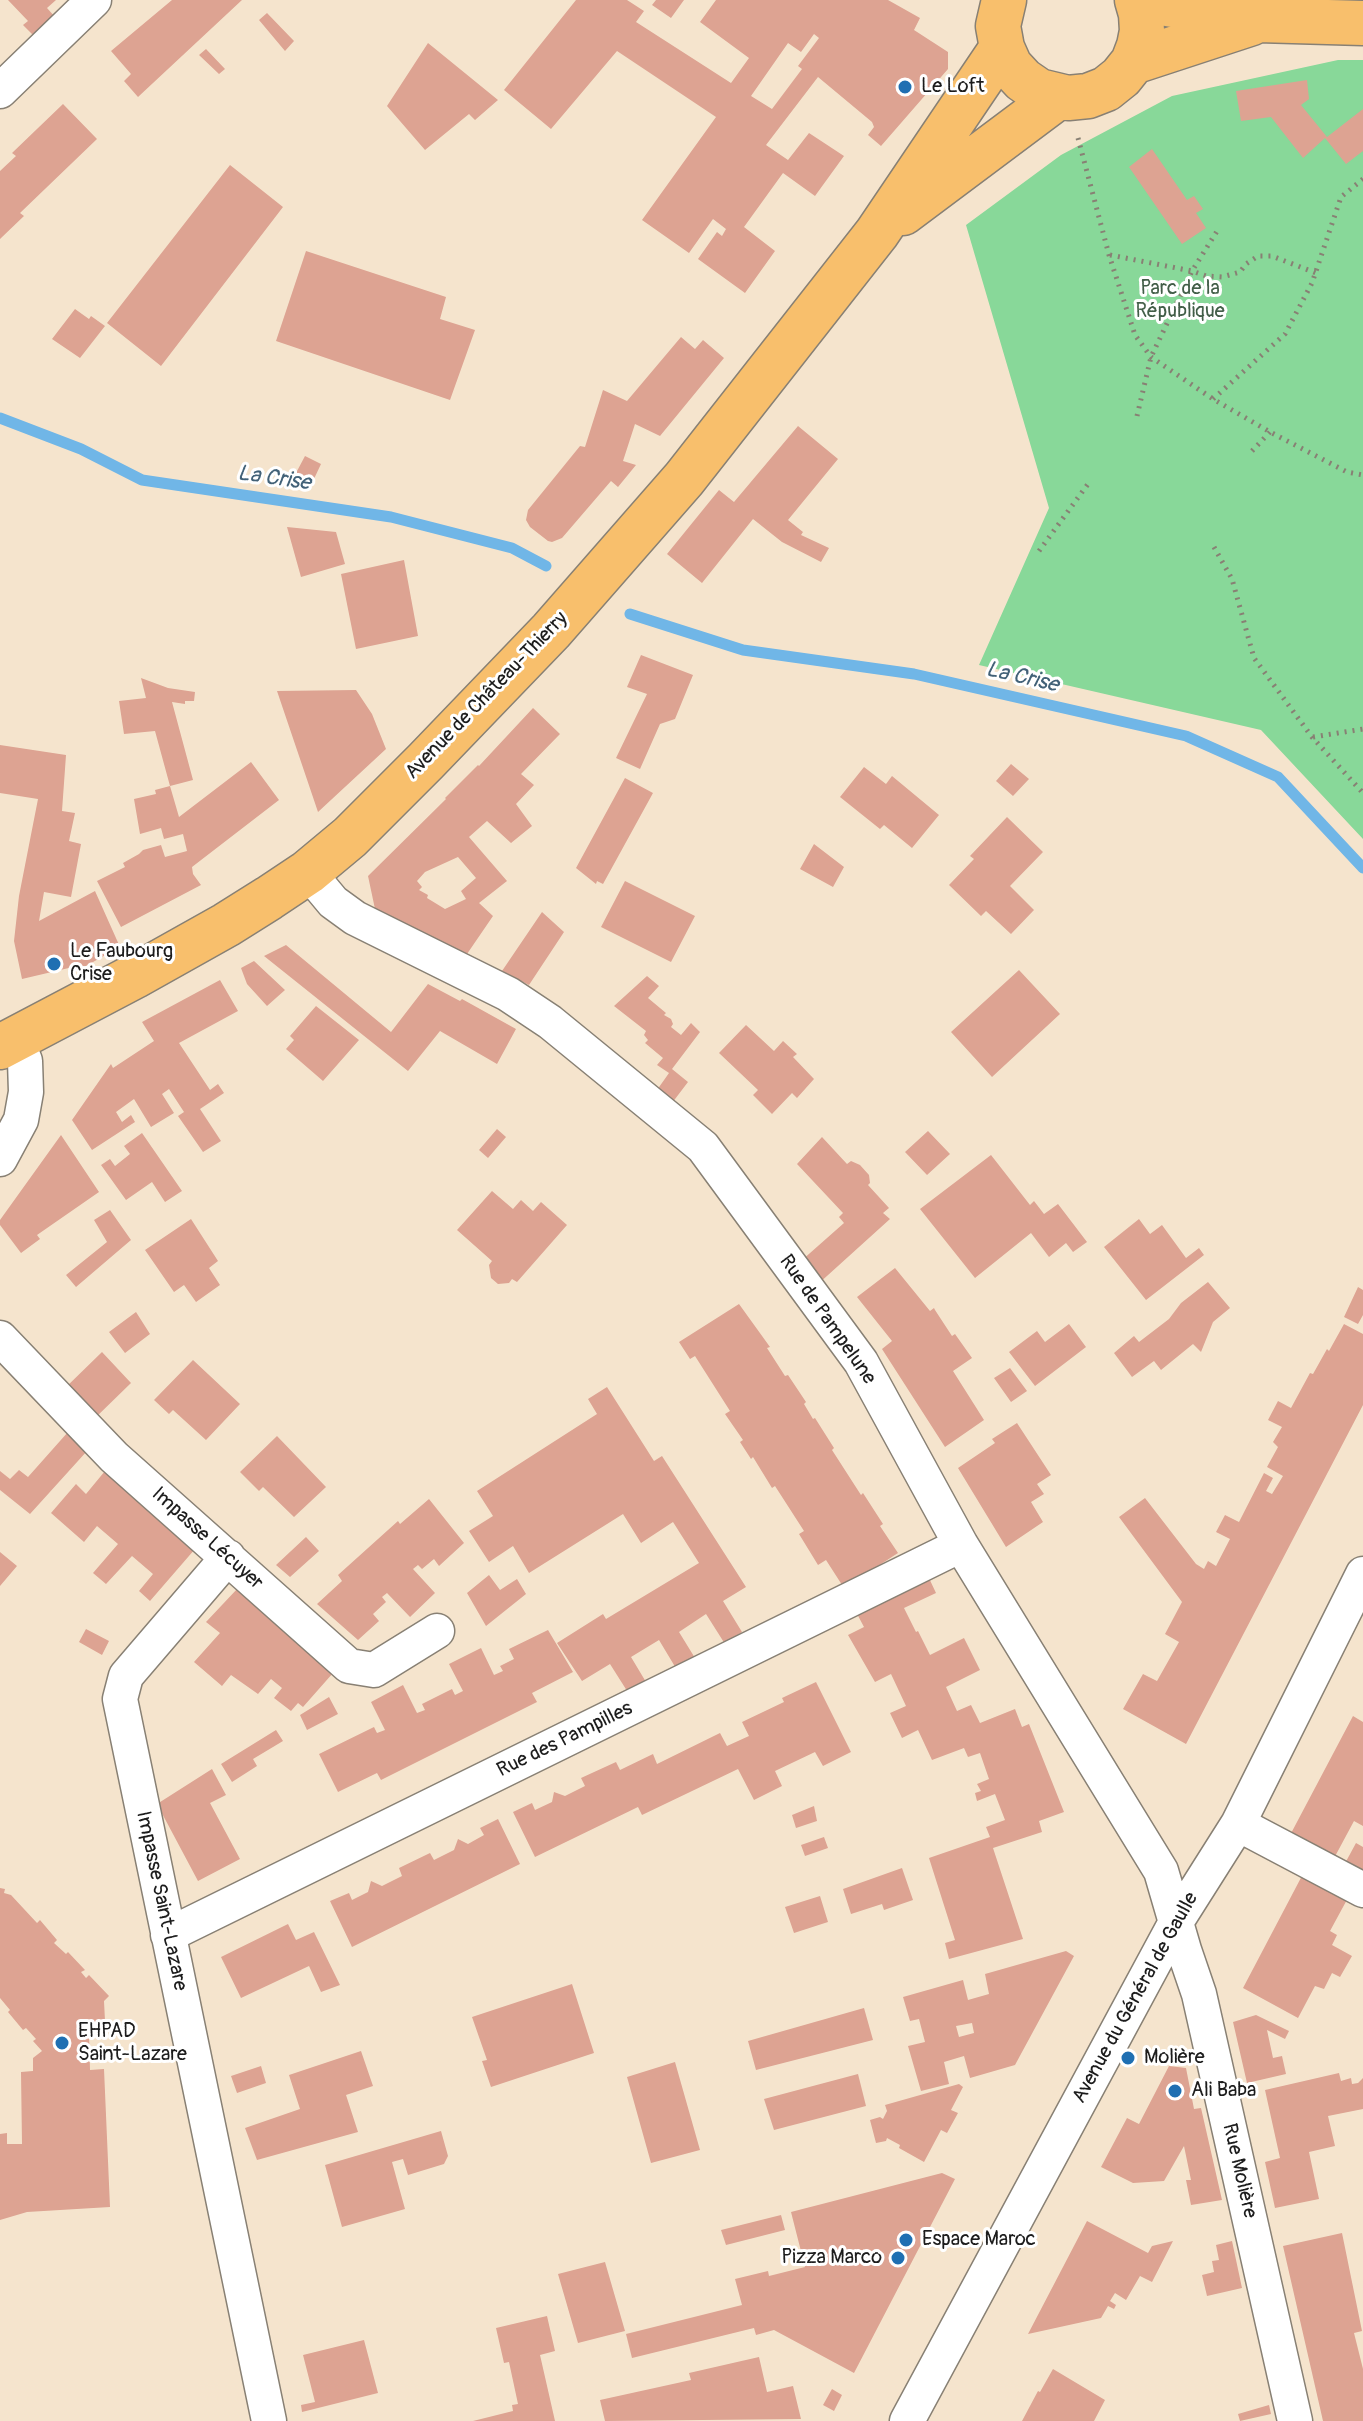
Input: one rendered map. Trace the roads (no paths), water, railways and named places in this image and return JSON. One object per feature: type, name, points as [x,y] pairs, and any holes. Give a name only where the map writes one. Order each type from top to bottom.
[{"type":"main road","points":[[1004,0],[998,26],[1002,48],[1010,66],[1039,91],[1063,97],[1088,96],[1106,89],[1133,62],[1142,31],[1137,0]]},
{"type":"main road","points":[[1145,0],[1258,20],[1363,23]]},
{"type":"main road","points":[[1133,62],[1258,20]]},
{"type":"main road","points":[[877,233],[1002,48]]},
{"type":"main road","points":[[877,233],[1063,97]]},
{"type":"main road","name":"Avenue de Château-Thierry","points":[[8,1043],[226,925],[308,872],[350,837],[551,631],[619,555],[684,479],[877,233]]},
{"type":"street","points":[[0,91],[94,0]]},
{"type":"street","name":"Rue de Pampelune","points":[[308,872],[333,902],[355,918],[508,994],[550,1022],[703,1147],[861,1362],[961,1545],[1161,1871],[1176,1922]]},
{"type":"street","points":[[0,1159],[21,1120],[26,1092],[25,1061],[8,1043]]},
{"type":"street","name":"Impasse Lécuyer","points":[[0,1338],[114,1457],[349,1666],[374,1670],[437,1631]]},
{"type":"street","name":"Rue des Pampilles","points":[[168,1935],[961,1545]]},
{"type":"street","name":"Impasse Saint-Lazare","points":[[228,1557],[126,1676],[120,1699],[269,2421]]},
{"type":"street","name":"Avenue du Général de Gaulle","points":[[907,2421],[1176,1922],[1238,1824],[1363,1574]]},
{"type":"street","points":[[1238,1824],[1363,1890]]},
{"type":"street","name":"Rue Molière","points":[[1176,1922],[1199,1994],[1295,2421]]},
{"type":"waterway","name":"La Crise","points":[[0,418],[81,449],[142,480],[391,517],[512,548],[546,566]]},
{"type":"waterway","name":"La Crise","points":[[630,614],[743,650],[914,674],[1186,736],[1278,777],[1363,868]]},
{"type":"place","name":"Le Loft","points":[[905,87]]},
{"type":"place","name":"Le Faubourg Crise","points":[[54,964]]},
{"type":"place","name":"EHPAD Saint-Lazare","points":[[62,2043]]},
{"type":"place","name":"Molière","points":[[1128,2058]]},
{"type":"place","name":"Ali Baba","points":[[1175,2091]]},
{"type":"place","name":"Espace Maroc","points":[[906,2240]]},
{"type":"place","name":"Pizza Marco","points":[[898,2258]]},
{"type":"park label","name":"Parc de la République","points":[[1180,300]]}]
